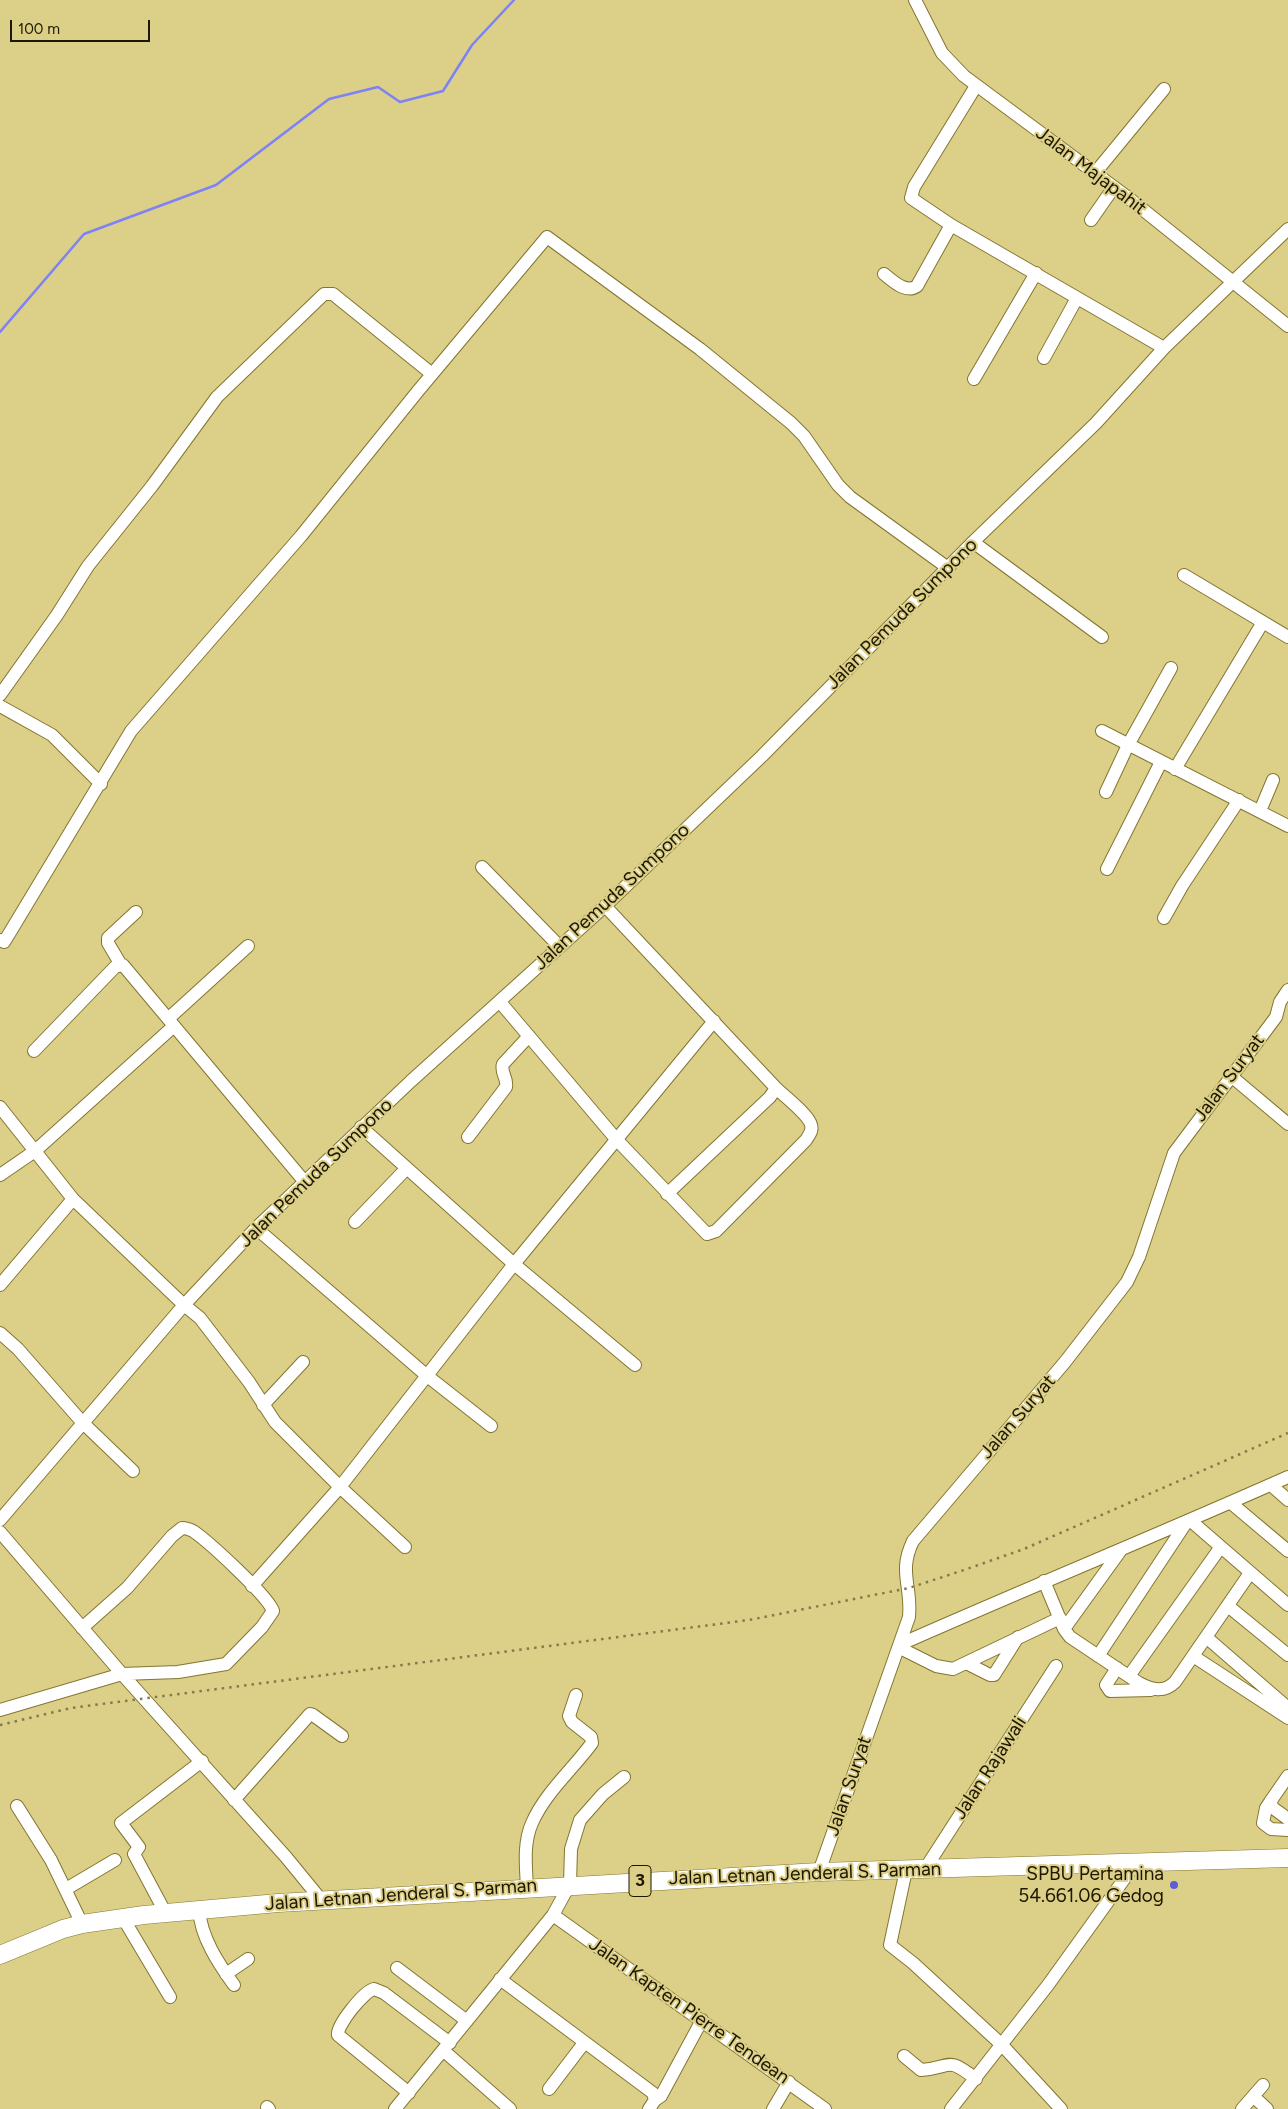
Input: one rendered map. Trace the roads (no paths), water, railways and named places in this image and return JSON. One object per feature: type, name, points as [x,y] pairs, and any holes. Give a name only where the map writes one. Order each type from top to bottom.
[{"type":"highway","name":"Jalan Letnan Jenderal S. Parman","points":[[0,1955],[63,1929],[82,1924],[165,1912],[570,1884],[819,1872],[975,1869],[1065,1863],[1134,1864],[1288,1858]]},
{"type":"street","name":"Jalan Majapahit","points":[[915,0],[942,53],[976,86],[1114,187],[1288,326]]},
{"type":"street","points":[[976,86],[911,192],[911,198],[950,224],[1164,348]]},
{"type":"street","points":[[1095,173],[1164,89]]},
{"type":"street","points":[[1091,220],[1114,187]]},
{"type":"street","points":[[884,274],[907,289],[913,289],[917,286],[950,224]]},
{"type":"street","name":"Jalan Pemuda Sumpono","points":[[0,1520],[184,1305],[256,1228],[361,1127],[605,906],[762,756],[973,542],[1096,423],[1164,348],[1288,229]]},
{"type":"street","points":[[1,944],[101,784],[131,731],[301,536],[432,374],[547,237],[739,379],[804,436],[838,485],[850,496],[948,568]]},
{"type":"street","points":[[974,378],[1036,273]]},
{"type":"street","points":[[0,695],[57,615],[88,566],[152,486],[218,397],[324,294],[333,294],[432,374]]},
{"type":"street","points":[[1044,358],[1077,298]]},
{"type":"street","points":[[973,542],[1102,637]]},
{"type":"street","points":[[1184,575],[1288,637]]},
{"type":"street","points":[[1175,769],[1263,622]]},
{"type":"street","points":[[1106,792],[1128,745],[1171,668]]},
{"type":"street","points":[[4,709],[56,738],[101,784]]},
{"type":"street","points":[[1102,731],[1288,826]]},
{"type":"street","points":[[1107,870],[1161,762]]},
{"type":"street","points":[[1260,811],[1273,780]]},
{"type":"street","points":[[1164,918],[1182,886],[1239,800]]},
{"type":"street","points":[[482,867],[560,947]]},
{"type":"street","points":[[500,1002],[616,1139],[704,1233],[709,1235],[716,1231],[806,1140],[811,1132],[812,1125],[605,906]]},
{"type":"street","points":[[136,912],[108,938],[108,943],[121,965],[128,969],[304,1180]]},
{"type":"street","points":[[0,1175],[35,1151],[248,946]]},
{"type":"street","points":[[34,1050],[115,967],[121,965]]},
{"type":"street","name":"Jalan Suryat","points":[[819,1872],[859,1756],[901,1646],[911,1600],[904,1566],[906,1555],[913,1541],[1065,1362],[1126,1282],[1139,1257],[1174,1153],[1276,1017],[1280,1002],[1288,990]]},
{"type":"street","points":[[252,1586],[340,1487],[514,1264],[714,1021]]},
{"type":"street","points":[[468,1136],[506,1087],[502,1070],[503,1064],[529,1036]]},
{"type":"street","points":[[1231,1076],[1288,1124]]},
{"type":"street","points":[[668,1194],[770,1097],[776,1088]]},
{"type":"street","points":[[0,1107],[73,1199],[200,1318],[284,1431],[340,1487],[405,1546]]},
{"type":"street","points":[[361,1127],[514,1264],[635,1365]]},
{"type":"street","points":[[355,1222],[406,1169]]},
{"type":"street","points":[[0,1285],[73,1199]]},
{"type":"street","points":[[256,1228],[426,1375],[491,1426]]},
{"type":"street","points":[[0,1333],[18,1349],[82,1422],[133,1471]]},
{"type":"street","points":[[263,1405],[303,1362]]},
{"type":"street","points":[[901,1646],[1044,1581],[1189,1522],[1288,1477]]},
{"type":"street","points":[[1270,1485],[1288,1500]]},
{"type":"street","points":[[1231,1502],[1288,1550]]},
{"type":"street","points":[[1189,1522],[1250,1573],[1285,1598]]},
{"type":"street","points":[[1098,1656],[1189,1522]]},
{"type":"street","points":[[0,1710],[122,1674],[178,1672],[214,1668],[233,1659],[272,1614],[270,1604],[252,1586],[193,1531],[182,1528],[172,1536],[127,1588],[82,1628]]},
{"type":"street","points":[[3,1541],[202,1761],[322,1901]]},
{"type":"street","points":[[1129,1676],[1220,1548]]},
{"type":"street","points":[[901,1646],[946,1668],[954,1669],[968,1664],[1018,1637],[1062,1623],[1121,1550]]},
{"type":"street","points":[[1117,1668],[1106,1685],[1110,1691],[1151,1690],[1171,1686],[1250,1573]]},
{"type":"street","points":[[1044,1581],[1070,1637],[1151,1690]]},
{"type":"street","points":[[1228,1606],[1288,1654]]},
{"type":"street","points":[[968,1664],[990,1675],[994,1675],[1018,1637]]},
{"type":"street","points":[[1206,1638],[1288,1708]]},
{"type":"street","points":[[1193,1656],[1288,1718]]},
{"type":"street","name":"Jalan Rajawali","points":[[925,1869],[1056,1666]]},
{"type":"street","points":[[527,1888],[526,1858],[532,1823],[541,1806],[592,1743],[591,1737],[572,1722],[569,1716],[576,1695]]},
{"type":"street","points":[[234,1800],[310,1714],[342,1736]]},
{"type":"street","points":[[165,1912],[134,1854],[140,1847],[121,1823],[202,1761]]},
{"type":"street","points":[[1288,1776],[1266,1808],[1263,1823],[1271,1828],[1288,1830]]},
{"type":"street","points":[[395,2109],[553,1914],[570,1884],[571,1849],[580,1820],[603,1794],[624,1777]]},
{"type":"street","points":[[1270,1802],[1273,1808],[1288,1819]]},
{"type":"street","points":[[17,1806],[66,1889],[82,1924]]},
{"type":"street","points":[[66,1889],[115,1860]]},
{"type":"street","points":[[951,2109],[1002,2045],[1134,1864]]},
{"type":"street","points":[[906,1870],[889,1943],[1002,2045],[1061,2109]]},
{"type":"street","points":[[198,1910],[205,1936],[230,1980],[248,1958]]},
{"type":"street","name":"Jalan Kapten Pierre Tendean","points":[[553,1914],[825,2109]]},
{"type":"street","points":[[123,1918],[137,1945],[170,1997]]},
{"type":"street","points":[[398,1968],[467,2021]]},
{"type":"street","points":[[500,1979],[584,2044],[653,2093],[652,2104]]},
{"type":"street","points":[[408,2093],[338,2035],[338,2027],[371,1990],[384,1993],[447,2047],[510,2109]]},
{"type":"street","points":[[652,2104],[660,2096],[702,2020]]},
{"type":"street","points":[[549,2089],[584,2044]]},
{"type":"street","points":[[904,2056],[921,2070],[952,2064],[958,2065],[976,2078]]},
{"type":"street","points":[[774,2109],[789,2082]]},
{"type":"street","points":[[1242,2109],[1263,2085]]},
{"type":"street","points":[[1254,2097],[1267,2109]]},
{"type":"waterway","points":[[0,332],[84,234],[216,185],[329,99],[378,87],[400,102],[443,91],[472,45],[514,0]]},
{"type":"railway","points":[[0,1725],[71,1708],[749,1620],[909,1588],[1024,1549],[1288,1433]]},
{"type":"place","name":"SPBU Pertamina 54.661.06 Gedog","points":[[1174,1885]]}]
